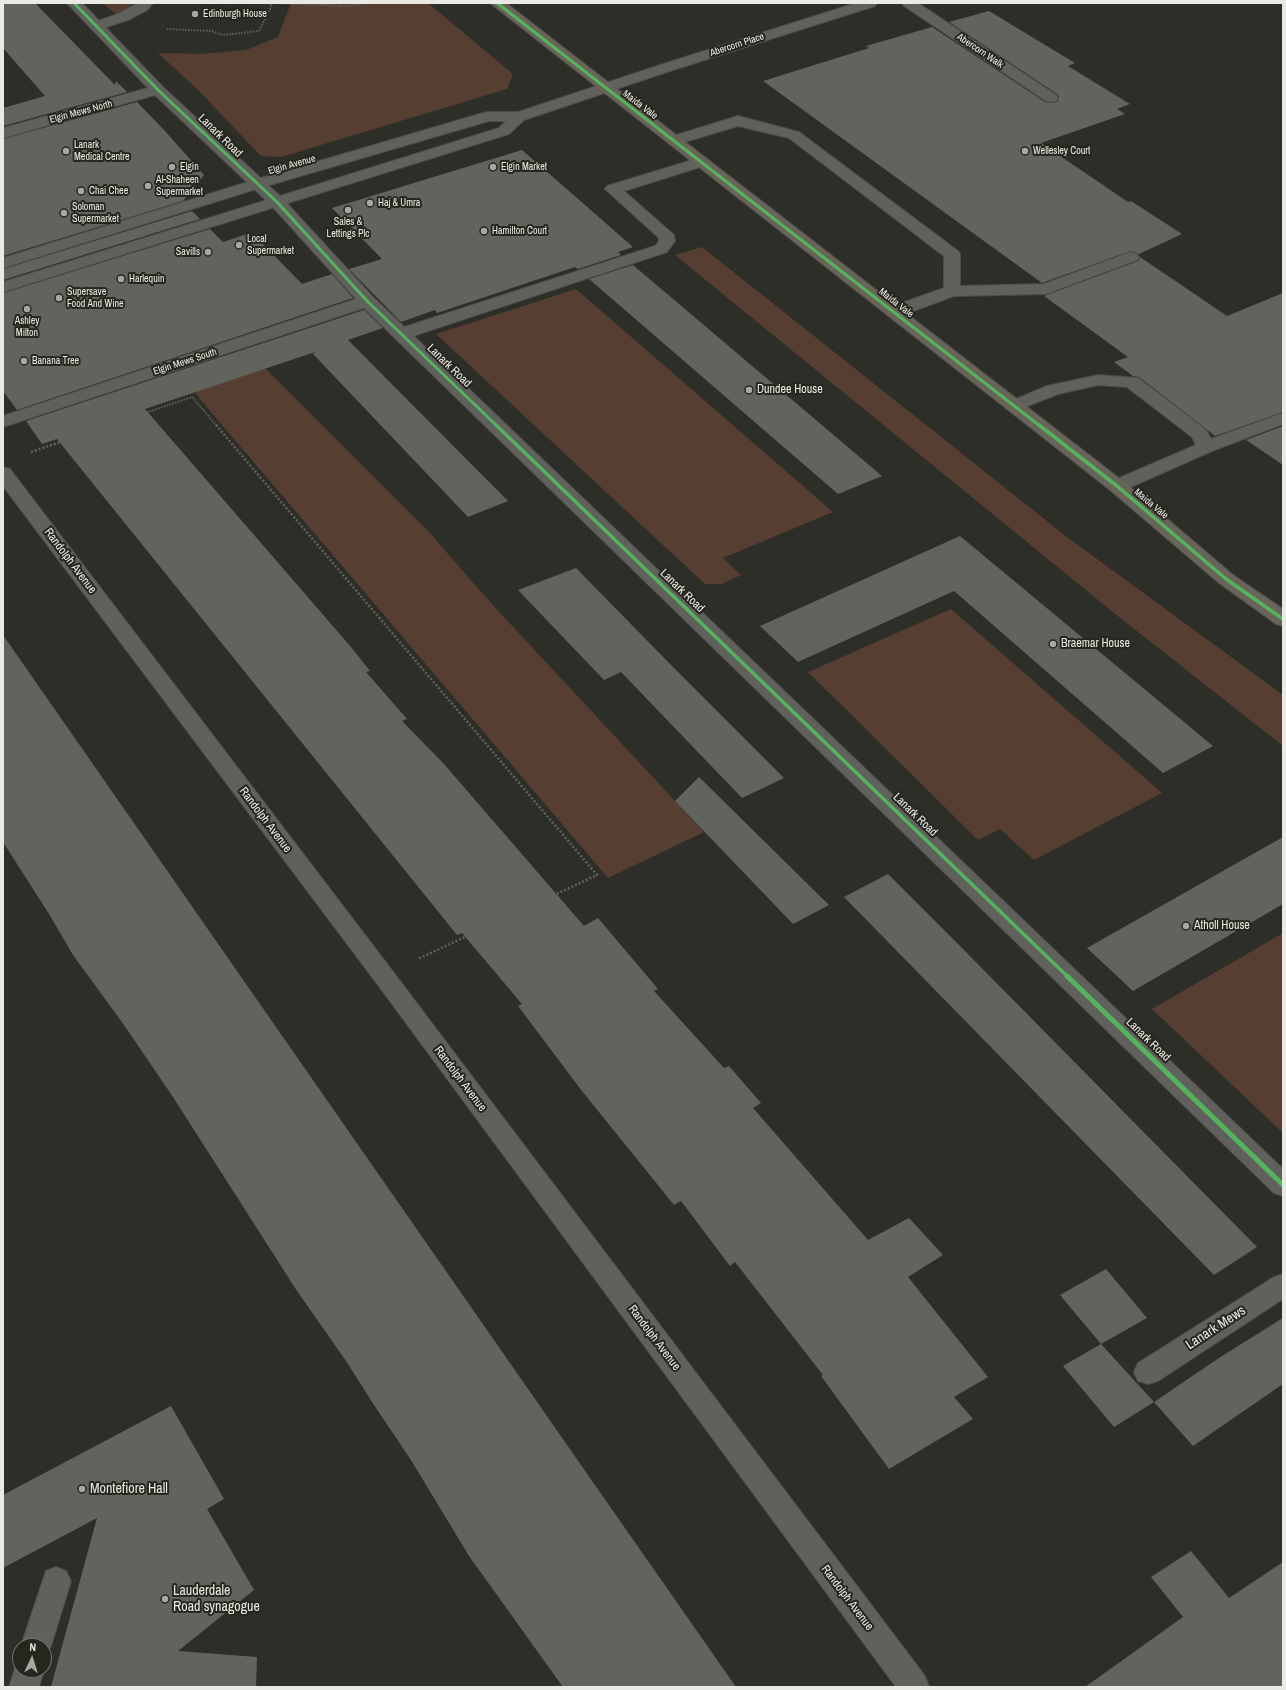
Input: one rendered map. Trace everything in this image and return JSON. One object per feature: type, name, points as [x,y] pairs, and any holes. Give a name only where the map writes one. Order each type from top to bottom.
[{"type":"main road","name":"Maida Vale","points":[[497,3],[675,140],[1117,486],[1226,579],[1283,619]]},
{"type":"street","name":"Lanark Road","points":[[74,3],[158,90],[277,202],[367,301],[1283,1185]]},
{"type":"street","points":[[97,26],[123,18],[146,3]]},
{"type":"street","name":"Abercorn Place","points":[[606,88],[870,3]]},
{"type":"street","name":"Abercorn Walk","points":[[909,3],[1051,98]]},
{"type":"street","name":"Elgin Avenue","points":[[3,263],[257,184],[488,116],[519,118],[606,88]]},
{"type":"street","name":"Elgin Mews North","points":[[3,133],[158,90]]},
{"type":"street","name":"Elgin Avenue","points":[[3,287],[504,132],[519,118]]},
{"type":"street","points":[[675,140],[738,121],[794,135],[952,254],[952,291]]},
{"type":"street","points":[[401,334],[661,249],[667,241],[666,235],[613,189],[702,162]]},
{"type":"street","points":[[894,312],[952,291],[1046,290],[1131,257]]},
{"type":"street","name":"Elgin Mews South","points":[[3,422],[367,301]]},
{"type":"street","points":[[1015,406],[1053,390],[1098,380],[1132,382],[1200,434],[1206,447]]},
{"type":"street","points":[[1117,486],[1206,447],[1283,418]]},
{"type":"street","name":"Randolph Avenue","points":[[3,473],[383,975],[914,1687]]},
{"type":"street","name":"Lanark Mews","points":[[1148,1372],[1283,1284]]},
{"type":"street","points":[[38,1638],[56,1581]]},
{"type":"path","points":[[166,29],[212,31],[223,35],[258,31],[272,5],[270,3],[350,6],[362,3]]},
{"type":"path","points":[[24,454],[192,397],[597,875],[383,975]]},
{"type":"shaded area","points":[[102,3],[134,3],[117,15]]},
{"type":"shaded area","points":[[291,3],[428,3],[513,74],[507,89],[281,157],[261,156],[198,90],[158,53],[201,54],[246,50],[278,37]]},
{"type":"shaded area","points":[[702,247],[1067,537],[1283,695],[1283,746],[1114,613],[675,255]]},
{"type":"shaded area","points":[[576,289],[833,512],[723,558],[741,575],[722,584],[705,584],[436,334]]},
{"type":"shaded area","points":[[265,368],[429,532],[489,601],[704,832],[608,878],[194,392]]},
{"type":"shaded area","points":[[951,609],[1162,793],[1034,860],[1000,829],[978,840],[808,672]]},
{"type":"shaded area","points":[[1283,933],[1283,1133],[1152,1009]]},
{"type":"building","points":[[3,3],[35,3],[115,85],[116,81],[127,92],[3,126],[3,108],[45,96],[3,48]]},
{"type":"building","points":[[989,11],[1075,63],[1068,66],[1130,104],[1117,109],[1125,114],[1041,143],[1128,202],[1131,201],[1182,234],[1139,254],[1131,251],[1042,283],[763,81],[869,48],[866,46],[932,27],[1045,102],[1057,102],[1059,97],[1057,94],[949,22]]},
{"type":"building","points":[[137,102],[204,175],[183,201],[3,256],[3,139]]},
{"type":"building","name":"Hamilton Court","points":[[522,150],[633,247],[618,252],[621,255],[578,269],[575,267],[437,313],[435,310],[401,322],[349,269],[382,259],[332,208]]},
{"type":"building","points":[[192,211],[200,219],[3,280],[3,269]]},
{"type":"building","points":[[210,229],[223,242],[244,235],[256,237],[302,284],[332,274],[353,298],[17,410],[3,391],[3,293]]},
{"type":"building","points":[[1140,257],[1227,316],[1283,293],[1283,412],[1215,436],[1139,377],[1133,376],[1114,362],[1128,357],[1044,296],[1138,261]]},
{"type":"building","name":"Dundee House","points":[[633,265],[882,476],[838,494],[589,279]]},
{"type":"building","points":[[364,310],[383,328],[348,340],[508,501],[468,517],[313,354],[315,352],[145,409],[351,647],[370,671],[366,672],[407,719],[402,721],[444,764],[584,926],[598,918],[658,989],[654,991],[724,1068],[729,1066],[761,1103],[753,1108],[868,1240],[909,1218],[943,1255],[908,1277],[988,1377],[954,1397],[973,1419],[889,1469],[821,1376],[823,1375],[735,1262],[730,1266],[681,1201],[674,1205],[582,1091],[518,1006],[522,1004],[462,933],[457,935],[57,439],[42,444],[26,421]]},
{"type":"building","points":[[1283,426],[1283,465],[1246,440]]},
{"type":"building","name":"Braemar House","points":[[960,536],[1213,746],[1163,773],[954,591],[798,662],[760,626]]},
{"type":"building","points":[[576,568],[784,778],[742,798],[621,672],[604,680],[518,590]]},
{"type":"building","points":[[3,635],[736,1687],[563,1687],[469,1556],[411,1460],[346,1361],[297,1291],[173,1097],[124,1025],[73,955],[3,842]]},
{"type":"building","points":[[699,777],[829,905],[793,924],[675,801]]},
{"type":"building","name":"Atholl House","points":[[1283,837],[1283,904],[1133,991],[1087,948]]},
{"type":"building","points":[[888,874],[1257,1247],[1214,1275],[844,897]]},
{"type":"building","points":[[1106,1269],[1147,1318],[1101,1344],[1060,1295]]},
{"type":"building","points":[[1283,1318],[1283,1384],[1193,1446],[1154,1402],[1222,1356]]},
{"type":"building","points":[[1101,1344],[1154,1402],[1114,1427],[1063,1366]]},
{"type":"building","points":[[171,1406],[224,1499],[207,1509],[254,1590],[178,1651],[257,1657],[256,1687],[51,1687],[97,1518],[3,1568],[3,1495]]},
{"type":"building","points":[[1191,1551],[1229,1598],[1283,1562],[1283,1687],[1085,1687],[1183,1617],[1151,1577]]},
{"type":"cycle path","points":[[74,3],[158,90],[277,202],[367,301],[1283,1185]]},
{"type":"cycle path","points":[[497,3],[1117,486],[1226,579],[1283,619]]},
{"type":"place","name":"Edinburgh House","points":[[195,14]]},
{"type":"place","name":"Lanark Medical Centre","points":[[66,151]]},
{"type":"place","name":"Wellesley Court","points":[[1025,151]]},
{"type":"place","name":"Elgin","points":[[172,167]]},
{"type":"place","name":"Elgin Market","points":[[493,167]]},
{"type":"place","name":"Al-Shaheen Supermarket","points":[[148,186]]},
{"type":"place","name":"Chai Chee","points":[[81,191]]},
{"type":"place","name":"Haj & Umra","points":[[370,203]]},
{"type":"place","name":"Sales & Lettings Plc","points":[[348,210]]},
{"type":"place","name":"Soloman Supermarket","points":[[64,213]]},
{"type":"place","name":"Hamilton Court","points":[[484,231]]},
{"type":"place","name":"Local Supermarket","points":[[239,245]]},
{"type":"place","name":"Savills","points":[[208,252]]},
{"type":"place","name":"Harlequin","points":[[121,279]]},
{"type":"place","name":"Supersave Food And Wine","points":[[59,298]]},
{"type":"place","name":"Ashley Milton","points":[[27,309]]},
{"type":"place","name":"Banana Tree","points":[[24,361]]},
{"type":"place","name":"Dundee House","points":[[749,390]]},
{"type":"place","name":"Braemar House","points":[[1053,644]]},
{"type":"place","name":"Atholl House","points":[[1186,926]]},
{"type":"place","name":"Montefiore Hall","points":[[82,1489]]},
{"type":"place","name":"Lauderdale Road synagogue","points":[[165,1599]]}]
